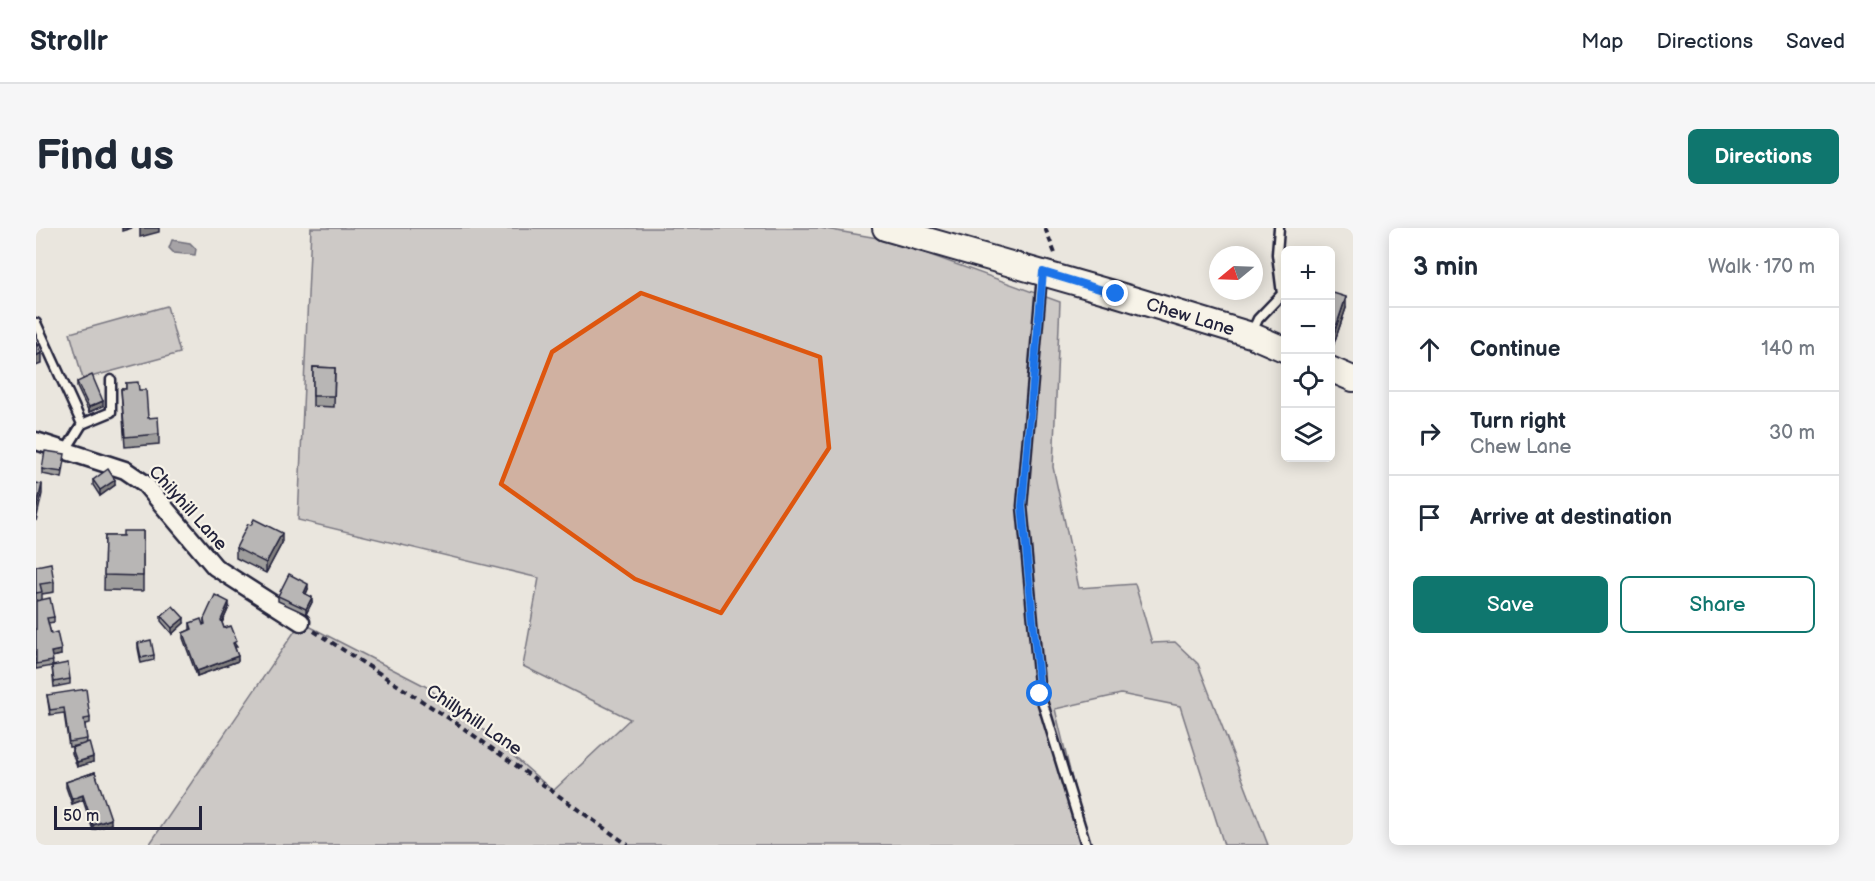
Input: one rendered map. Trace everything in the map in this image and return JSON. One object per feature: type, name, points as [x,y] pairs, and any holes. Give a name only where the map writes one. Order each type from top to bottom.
[{"type":"main road","name":"Chew Lane","points":[[885,228],[1043,272],[1251,335],[1281,348]]},
{"type":"main road","points":[[1335,371],[1353,379]]},
{"type":"street","name":"Chilyhill Lane","points":[[36,441],[125,470],[144,483],[215,567],[301,622]]},
{"type":"lane","points":[[1251,335],[1258,318],[1282,294],[1277,254],[1279,228]]},
{"type":"lane","points":[[1043,272],[1022,506],[1040,694],[1086,845]]},
{"type":"lane","points":[[36,323],[82,424]]},
{"type":"lane","points":[[66,450],[82,424],[111,412],[111,380]]},
{"type":"path","name":"Chillyhill Lane","points":[[301,622],[459,725],[628,845]]},
{"type":"highlighted area","points":[[641,293],[820,357],[829,448],[721,613],[635,579],[501,484],[552,352]]},
{"type":"shaded area","points":[[311,228],[820,228],[889,240],[1060,302],[1053,467],[1079,588],[1135,584],[1152,643],[1175,642],[1198,664],[1268,845],[1224,845],[1180,706],[1121,694],[1055,709],[1088,845],[149,845],[301,622],[425,686],[475,722],[553,791],[630,719],[523,666],[539,578],[298,520]]},
{"type":"shaded area","points":[[172,240],[190,243],[196,249],[195,255],[174,253],[169,248]]},
{"type":"shaded area","points":[[167,306],[180,353],[83,379],[70,333]]},
{"type":"building","points":[[1335,294],[1346,297],[1335,330]]},
{"type":"building","points":[[36,342],[41,353],[36,356]]},
{"type":"building","points":[[313,367],[335,368],[334,396],[313,396]]},
{"type":"building","points":[[92,375],[103,401],[89,407],[77,382]]},
{"type":"building","points":[[138,382],[139,390],[146,390],[148,418],[158,417],[159,434],[125,437],[121,389],[126,389],[126,383]]},
{"type":"building","points":[[45,451],[65,454],[62,472],[42,469]]},
{"type":"building","points":[[108,469],[115,480],[100,490],[93,480]]},
{"type":"building","points":[[36,483],[42,484],[36,510]]},
{"type":"building","points":[[254,519],[282,533],[266,563],[236,548],[248,524],[251,525]]},
{"type":"building","points":[[123,531],[143,531],[143,576],[104,575],[105,536],[123,536]]},
{"type":"building","points":[[51,563],[54,582],[40,584],[42,592],[36,593],[36,566]]},
{"type":"building","points":[[289,574],[308,584],[304,593],[312,597],[306,609],[278,596]]},
{"type":"building","points":[[215,595],[229,602],[221,620],[224,628],[231,626],[237,641],[233,643],[238,656],[197,671],[183,633],[192,629],[190,623],[201,619],[203,625],[205,624],[204,619]]},
{"type":"building","points":[[50,598],[54,617],[47,618],[51,634],[57,632],[61,650],[51,652],[53,661],[36,664],[36,601]]},
{"type":"building","points":[[173,606],[184,618],[172,628],[161,616]]},
{"type":"building","points":[[151,640],[154,655],[141,658],[138,643]]},
{"type":"building","points":[[68,663],[70,679],[54,682],[52,666]]},
{"type":"building","points":[[86,689],[90,718],[84,719],[87,739],[69,742],[64,708],[50,710],[47,695]]},
{"type":"building","points":[[89,742],[93,757],[77,762],[72,748]]},
{"type":"building","points":[[95,772],[111,819],[93,825],[83,795],[72,799],[66,782]]},
{"type":"route","points":[[1040,694],[1022,506],[1043,272],[1116,294]]}]
